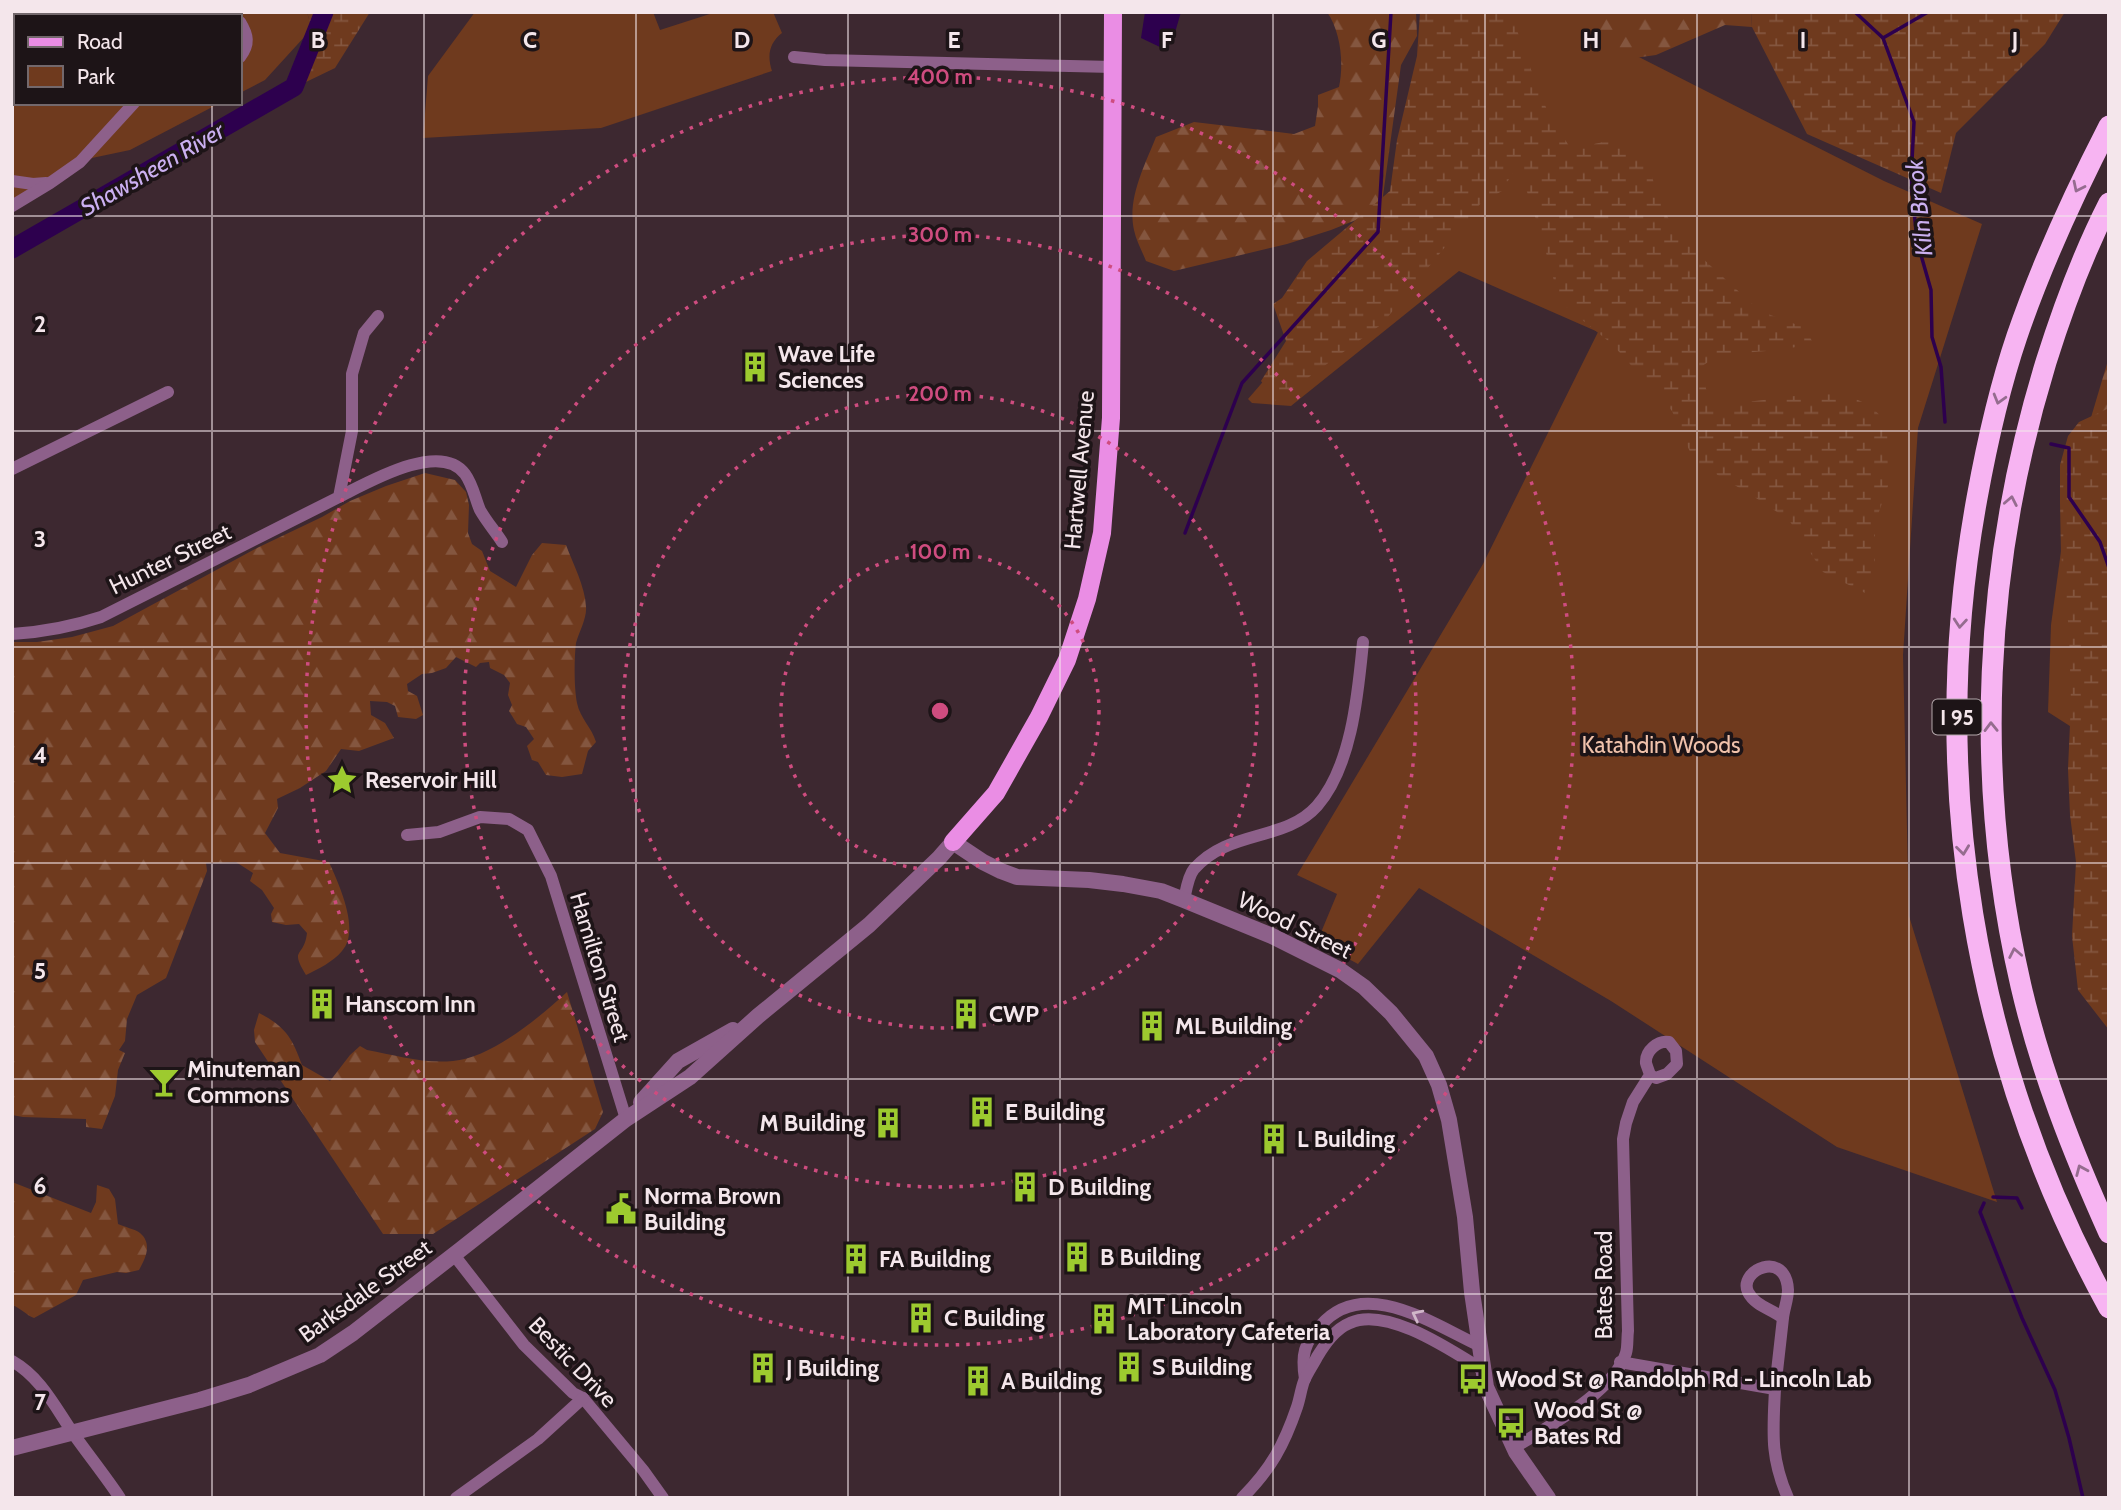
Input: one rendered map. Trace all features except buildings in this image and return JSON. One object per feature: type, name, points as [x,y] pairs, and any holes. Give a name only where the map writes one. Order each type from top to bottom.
[{"type":"highway","name":"I 95","points":[[2109,126],[2076,190],[2044,264],[2017,337],[1993,418],[1969,539],[1957,662],[1959,804],[1963,850],[1981,965],[1994,1022],[2015,1094],[2041,1166],[2079,1252],[2109,1308]]},
{"type":"highway","name":"I 95","points":[[2109,203],[2074,281],[2055,334],[2018,462],[2007,519],[1990,682],[1995,816],[2014,953],[2025,1001],[2059,1115],[2079,1168],[2109,1233]]},
{"type":"main road","name":"Hartwell Avenue","points":[[953,842],[996,793],[1039,717],[1067,660],[1087,599],[1102,533],[1111,418],[1113,12]]},
{"type":"street","points":[[242,26],[248,40],[242,54]]},
{"type":"street","points":[[794,58],[825,61],[1113,67]]},
{"type":"street","points":[[12,206],[80,162],[132,105]]},
{"type":"street","points":[[12,181],[50,183]]},
{"type":"street","points":[[340,497],[352,431],[352,374],[364,333],[378,316]]},
{"type":"street","points":[[12,469],[168,392]]},
{"type":"street","name":"Hunter Street","points":[[12,634],[45,632],[101,617],[376,478],[415,463],[445,462],[464,472],[474,490],[481,512],[502,542]]},
{"type":"street","points":[[1184,900],[1192,871],[1215,852],[1241,839],[1280,830],[1296,823],[1317,806],[1333,781],[1350,736],[1363,642]]},
{"type":"street","name":"Hamilton Street","points":[[407,835],[439,832],[480,817],[509,819],[528,830],[551,876],[626,1119]]},
{"type":"street","name":"Wood Street","points":[[953,842],[1001,871],[1017,877],[1089,880],[1161,891],[1272,936],[1340,970],[1391,1013],[1426,1056],[1440,1084],[1456,1153],[1478,1345],[1486,1387],[1514,1448],[1548,1498]]},
{"type":"street","name":"Hartwell Avenue","points":[[690,1077],[758,1016],[869,925],[953,842]]},
{"type":"street","name":"Hartwell Avenue","points":[[678,1061],[758,1016]]},
{"type":"street","name":"Barksdale Street","points":[[626,1119],[678,1061]]},
{"type":"street","name":"Bates Road","points":[[1514,1448],[1606,1385],[1626,1353],[1628,1331],[1623,1139],[1633,1102],[1650,1074]]},
{"type":"street","name":"Barksdale Street","points":[[12,1448],[200,1401],[249,1385],[320,1355],[353,1333],[626,1119],[690,1077]]},
{"type":"street","name":"Bestic Drive","points":[[454,1255],[524,1345],[573,1393],[583,1398],[663,1498]]},
{"type":"street","points":[[1305,1379],[1304,1351],[1312,1334],[1332,1315],[1359,1304],[1381,1303],[1406,1310],[1478,1345]]},
{"type":"street","points":[[1783,1318],[1775,1389],[1773,1450],[1788,1498]]},
{"type":"street","points":[[1242,1498],[1280,1451],[1305,1379],[1322,1348],[1334,1333],[1350,1322],[1369,1319],[1411,1330],[1448,1348],[1483,1370]]},
{"type":"street","points":[[12,1361],[25,1369],[53,1401],[120,1498]]},
{"type":"street","points":[[1620,1362],[1775,1389]]},
{"type":"street","points":[[456,1498],[538,1439],[583,1398]]},
{"type":"green space","points":[[12,12],[307,12],[314,36],[307,34],[265,80],[242,92],[242,14],[14,14],[14,105],[216,105],[130,150],[92,158],[12,212]]},
{"type":"green space","points":[[307,12],[370,12],[335,68],[279,95],[314,36]]},
{"type":"green space","points":[[475,12],[653,12],[660,30],[716,12],[773,12],[782,33],[770,50],[772,71],[601,128],[423,138],[428,76]]},
{"type":"green space","points":[[1327,12],[1416,12],[1417,36],[1401,65],[1378,232],[1384,171],[1376,212],[1331,230],[1287,244],[1174,271],[1146,261],[1132,218],[1138,182],[1156,137],[1194,122],[1294,134],[1315,126],[1318,95],[1339,87],[1340,78],[1338,38]]},
{"type":"green space","points":[[1420,12],[1511,12],[1549,115],[1571,149],[1617,139],[1649,165],[1657,195],[1676,234],[1760,311],[1803,327],[1814,344],[1718,355],[1698,369],[1713,406],[1812,394],[1847,395],[1871,406],[1887,423],[1888,486],[1875,523],[1875,565],[1869,595],[1823,572],[1789,520],[1694,461],[1672,411],[1612,344],[1560,302],[1518,164],[1502,191],[1481,203],[1382,324],[1276,401],[1261,381],[1286,341],[1273,304],[1282,298],[1307,261],[1390,191],[1397,140],[1417,56]]},
{"type":"green space","name":"Katahdin Woods","points":[[1484,12],[1650,12],[1629,52],[1884,181],[1982,224],[1918,428],[1903,655],[1909,916],[1997,1202],[1837,1147],[1611,1001],[1419,888],[1358,964],[1317,942],[1337,894],[1297,875],[1483,564],[1598,332],[1459,271],[1291,406],[1252,403],[1248,399],[1520,84]]},
{"type":"green space","points":[[1579,12],[1751,12],[1752,27],[1725,25],[1656,55],[1627,59],[1597,46],[1585,28]]},
{"type":"green space","points":[[1751,12],[2065,12],[2045,44],[1956,133],[1941,193],[1807,134],[1752,27]]},
{"type":"green space","points":[[2109,357],[2109,433],[2073,478]]},
{"type":"green space","points":[[2107,409],[2109,1030],[2078,990],[2072,936],[2076,862],[2070,815],[2069,631],[2061,554],[2060,502],[2060,465],[2068,436],[2079,422]]},
{"type":"green space","points":[[425,473],[455,480],[466,492],[469,505],[468,533],[472,544],[482,551],[490,571],[516,587],[532,555],[542,543],[566,545],[581,583],[586,607],[576,643],[576,697],[596,742],[588,751],[582,774],[562,777],[546,775],[538,762],[532,760],[527,746],[534,739],[526,727],[517,724],[509,711],[512,705],[508,695],[510,683],[504,675],[490,668],[489,662],[480,663],[476,667],[456,657],[446,668],[422,674],[407,684],[408,691],[417,696],[423,715],[416,719],[398,717],[395,706],[387,702],[370,701],[371,715],[385,723],[394,738],[359,751],[341,749],[326,771],[277,799],[278,808],[265,833],[280,853],[329,862],[349,919],[347,942],[342,951],[330,962],[306,975],[298,956],[307,933],[299,924],[272,922],[271,914],[274,908],[262,890],[250,881],[253,873],[236,862],[206,863],[207,871],[166,978],[137,995],[127,1019],[125,1041],[119,1050],[125,1053],[118,1070],[115,1096],[102,1129],[86,1127],[86,1119],[12,1115],[12,642],[72,637],[113,626],[350,501]]},
{"type":"green space","points":[[2066,514],[2109,751],[2048,712],[2051,625]]},
{"type":"green space","points":[[567,992],[603,1112],[595,1129],[433,1234],[383,1234],[255,1042],[254,1030],[259,1013],[276,1023],[287,1034],[302,1065],[330,1081],[360,1046],[367,1050],[431,1061],[468,1058],[514,1035]]},
{"type":"green space","points":[[12,1182],[91,1213],[96,1202],[97,1185],[109,1189],[115,1199],[118,1224],[138,1232],[146,1242],[147,1251],[139,1270],[83,1280],[76,1295],[34,1318],[12,1305]]},
{"type":"shaded area","points":[[1145,12],[1181,12],[1174,36],[1162,48],[1141,38]]},
{"type":"waterway","name":"Shawsheen River","points":[[12,249],[294,87],[324,12]]},
{"type":"waterway","points":[[1185,533],[1242,383],[1378,232],[1391,12]]},
{"type":"waterway","name":"Kiln Brook","points":[[1855,12],[1883,38],[1928,12]]},
{"type":"waterway","name":"Kiln Brook","points":[[1883,38],[1914,122],[1911,180],[1917,241],[1931,290],[1932,337],[1941,367],[1945,422]]},
{"type":"waterway","name":"Kiln Brook","points":[[2051,444],[2069,448],[2069,497],[2100,542],[2109,568]]},
{"type":"waterway","points":[[1993,1197],[2017,1198],[2022,1208]]},
{"type":"waterway","points":[[1984,1203],[1980,1212],[2022,1318],[2055,1390],[2083,1498]]},
{"type":"place","name":"Wave Life Sciences","points":[[755,367]]},
{"type":"place","name":"Reservoir Hill","points":[[342,780]]},
{"type":"place","name":"Hanscom Inn","points":[[322,1004]]},
{"type":"place","name":"CWP","points":[[966,1014]]},
{"type":"place","name":"ML Building","points":[[1152,1026]]},
{"type":"place","name":"Minuteman Commons","points":[[164,1082]]},
{"type":"place","name":"E Building","points":[[982,1112]]},
{"type":"place","name":"M Building","points":[[888,1123]]},
{"type":"place","name":"L Building","points":[[1274,1139]]},
{"type":"place","name":"D Building","points":[[1025,1187]]},
{"type":"place","name":"Norma Brown Building","points":[[621,1209]]},
{"type":"place","name":"B Building","points":[[1077,1257]]},
{"type":"place","name":"FA Building","points":[[856,1259]]},
{"type":"place","name":"C Building","points":[[921,1318]]},
{"type":"place","name":"MIT Lincoln Laboratory Cafeteria","points":[[1104,1319]]},
{"type":"place","name":"S Building","points":[[1129,1367]]},
{"type":"place","name":"J Building","points":[[763,1368]]},
{"type":"place","name":"Wood St @ Randolph Rd - Lincoln Lab","points":[[1473,1379]]},
{"type":"place","name":"A Building","points":[[978,1381]]},
{"type":"place","name":"Wood St @ Bates Rd","points":[[1511,1423]]}]
